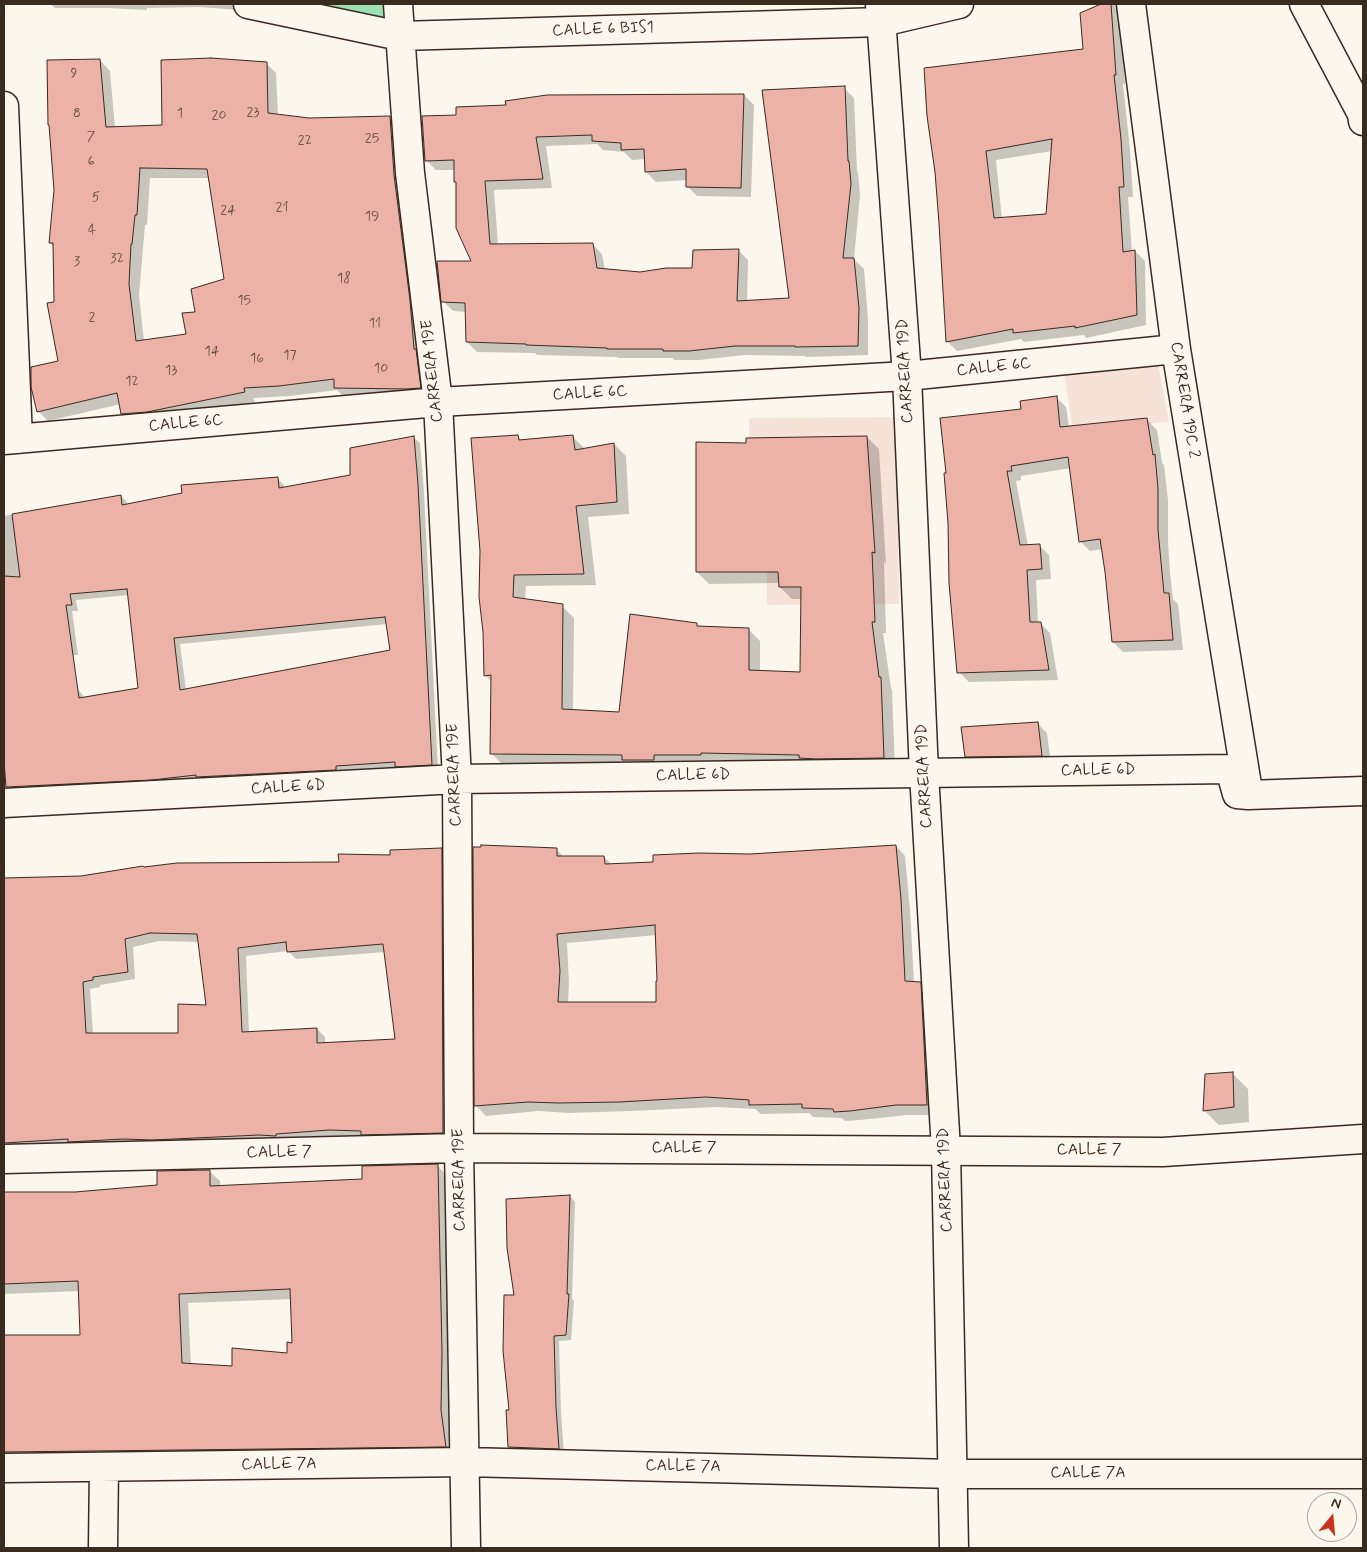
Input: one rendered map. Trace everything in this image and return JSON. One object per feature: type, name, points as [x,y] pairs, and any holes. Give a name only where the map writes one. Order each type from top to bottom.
[{"type":"street","name":"CALLE 6 BIS1","points":[[248,4],[400,36],[881,13],[959,4]]},
{"type":"street","name":"CARRERA 19E","points":[[398,4],[410,172],[438,402],[457,780],[459,1148],[466,1548]]},
{"type":"street","name":"CARRERA 19C 2","points":[[1131,4],[1176,349],[1248,795]]},
{"type":"street","points":[[1304,4],[1363,116]]},
{"type":"street","name":"CARRERA 19D","points":[[881,13],[908,376],[924,773],[946,1150],[954,1548]]},
{"type":"street","points":[[4,106],[11,440]]},
{"type":"street","name":"CALLE 6C","points":[[11,440],[438,402],[908,376],[1176,349]]},
{"type":"street","name":"CALLE 6D","points":[[4,803],[457,780],[1230,769],[1237,794],[1248,795]]},
{"type":"street","points":[[1248,795],[1363,791]]},
{"type":"street","name":"CALLE 7","points":[[4,1159],[459,1148],[1163,1152],[1363,1139]]},
{"type":"street","name":"CALLE 7A","points":[[4,1468],[465,1462],[953,1474],[1363,1474]]},
{"type":"street","points":[[103,1548],[104,1467]]},
{"type":"shaded area","points":[[1158,364],[1169,421],[1074,436],[1064,372]]},
{"type":"shaded area","points":[[897,417],[899,604],[767,605],[767,568],[751,568],[749,418]]},
{"type":"green space","points":[[298,4],[396,4],[394,24]]},
{"type":"building","points":[[1101,4],[1111,4],[1116,75],[1114,75],[1124,187],[1119,187],[1123,252],[1135,250],[1137,315],[1075,328],[1075,326],[1013,333],[1013,329],[946,342],[935,172],[927,116],[924,68],[1083,49],[1080,13]],"holes":[[[1052,139],[1046,214],[994,218],[986,151]]]},
{"type":"building","points":[[211,58],[267,62],[268,113],[309,118],[390,116],[394,175],[410,300],[414,349],[416,349],[421,388],[334,388],[334,379],[244,388],[245,392],[147,412],[121,414],[117,393],[37,412],[31,387],[31,367],[58,361],[47,303],[54,302],[53,243],[49,243],[54,190],[48,125],[47,60],[100,59],[106,127],[162,125],[161,60]],"holes":[[[140,168],[207,169],[224,279],[191,289],[195,312],[182,313],[186,334],[136,341],[129,284],[131,244],[135,215],[137,215]]]},
{"type":"building","points":[[845,86],[848,161],[851,184],[843,258],[854,258],[859,308],[858,346],[735,346],[689,351],[663,351],[663,349],[607,349],[466,342],[465,303],[441,302],[437,261],[471,261],[456,228],[454,160],[425,161],[422,116],[456,115],[456,107],[506,105],[505,101],[547,95],[744,94],[741,188],[686,187],[686,169],[645,172],[644,149],[621,150],[621,143],[592,141],[592,135],[536,137],[543,179],[485,181],[490,244],[593,243],[597,268],[640,272],[666,268],[692,268],[693,250],[739,249],[737,301],[789,298],[762,90]]},
{"type":"building","points":[[1057,396],[1060,427],[1147,418],[1153,455],[1155,454],[1158,489],[1158,530],[1164,593],[1169,593],[1173,640],[1112,642],[1100,539],[1079,542],[1068,457],[1011,466],[1012,471],[1007,471],[1020,545],[1040,544],[1042,569],[1027,570],[1030,622],[1041,622],[1049,670],[957,673],[949,583],[948,523],[944,473],[946,473],[940,418],[1021,409],[1020,401]]},
{"type":"building","points":[[518,435],[519,440],[573,435],[575,450],[614,443],[617,502],[576,506],[584,574],[514,575],[513,597],[563,604],[562,709],[619,712],[630,614],[697,623],[697,626],[749,628],[749,670],[800,672],[801,587],[779,587],[778,572],[696,572],[696,442],[746,443],[746,438],[867,436],[875,553],[872,552],[875,622],[872,622],[879,677],[881,677],[884,758],[816,759],[799,758],[799,755],[701,753],[701,755],[654,755],[654,760],[622,760],[622,755],[490,754],[491,675],[484,676],[483,632],[479,597],[480,551],[471,438]]},
{"type":"building","points":[[414,436],[432,765],[395,767],[395,762],[336,766],[336,770],[196,777],[196,775],[152,780],[6,787],[4,761],[4,576],[20,577],[12,514],[121,495],[122,505],[182,493],[181,485],[278,477],[279,488],[350,475],[350,448]],"holes":[[[127,589],[138,688],[79,698],[66,605],[72,605],[70,594]],[[385,617],[390,650],[180,690],[174,638]]]},
{"type":"building","points":[[1038,722],[1042,756],[965,757],[961,727]]},
{"type":"building","points":[[481,845],[557,848],[557,856],[604,856],[605,864],[653,862],[653,855],[699,853],[750,854],[896,845],[905,981],[921,982],[927,1105],[896,1105],[834,1112],[833,1109],[802,1108],[802,1104],[749,1105],[749,1100],[706,1097],[620,1102],[528,1102],[474,1106],[473,847],[481,847]],"holes":[[[655,925],[656,1002],[558,1002],[560,971],[557,934]]]},
{"type":"building","points":[[442,848],[443,1133],[361,1135],[361,1131],[329,1130],[276,1134],[276,1136],[68,1142],[68,1139],[4,1143],[4,878],[81,876],[143,866],[177,863],[339,862],[338,854],[390,855],[390,850]],"holes":[[[150,933],[197,934],[206,1005],[178,1004],[178,1033],[86,1033],[83,982],[93,980],[93,977],[128,972],[125,939]],[[286,942],[287,952],[383,944],[395,1039],[317,1043],[317,1028],[242,1032],[238,948]]]},
{"type":"building","points":[[1233,1072],[1234,1107],[1203,1111],[1205,1074]]},
{"type":"building","points":[[438,1164],[442,1352],[441,1410],[446,1447],[4,1452],[4,1335],[80,1335],[78,1281],[4,1284],[4,1192],[75,1192],[157,1185],[157,1171],[210,1170],[210,1186],[362,1179],[362,1166]],"holes":[[[290,1289],[292,1343],[287,1342],[287,1353],[232,1348],[232,1366],[182,1363],[179,1294]]]},
{"type":"building","points":[[570,1195],[567,1294],[569,1294],[566,1335],[554,1336],[559,1449],[508,1447],[506,1410],[509,1410],[503,1351],[504,1295],[514,1295],[507,1248],[506,1199]]}]
